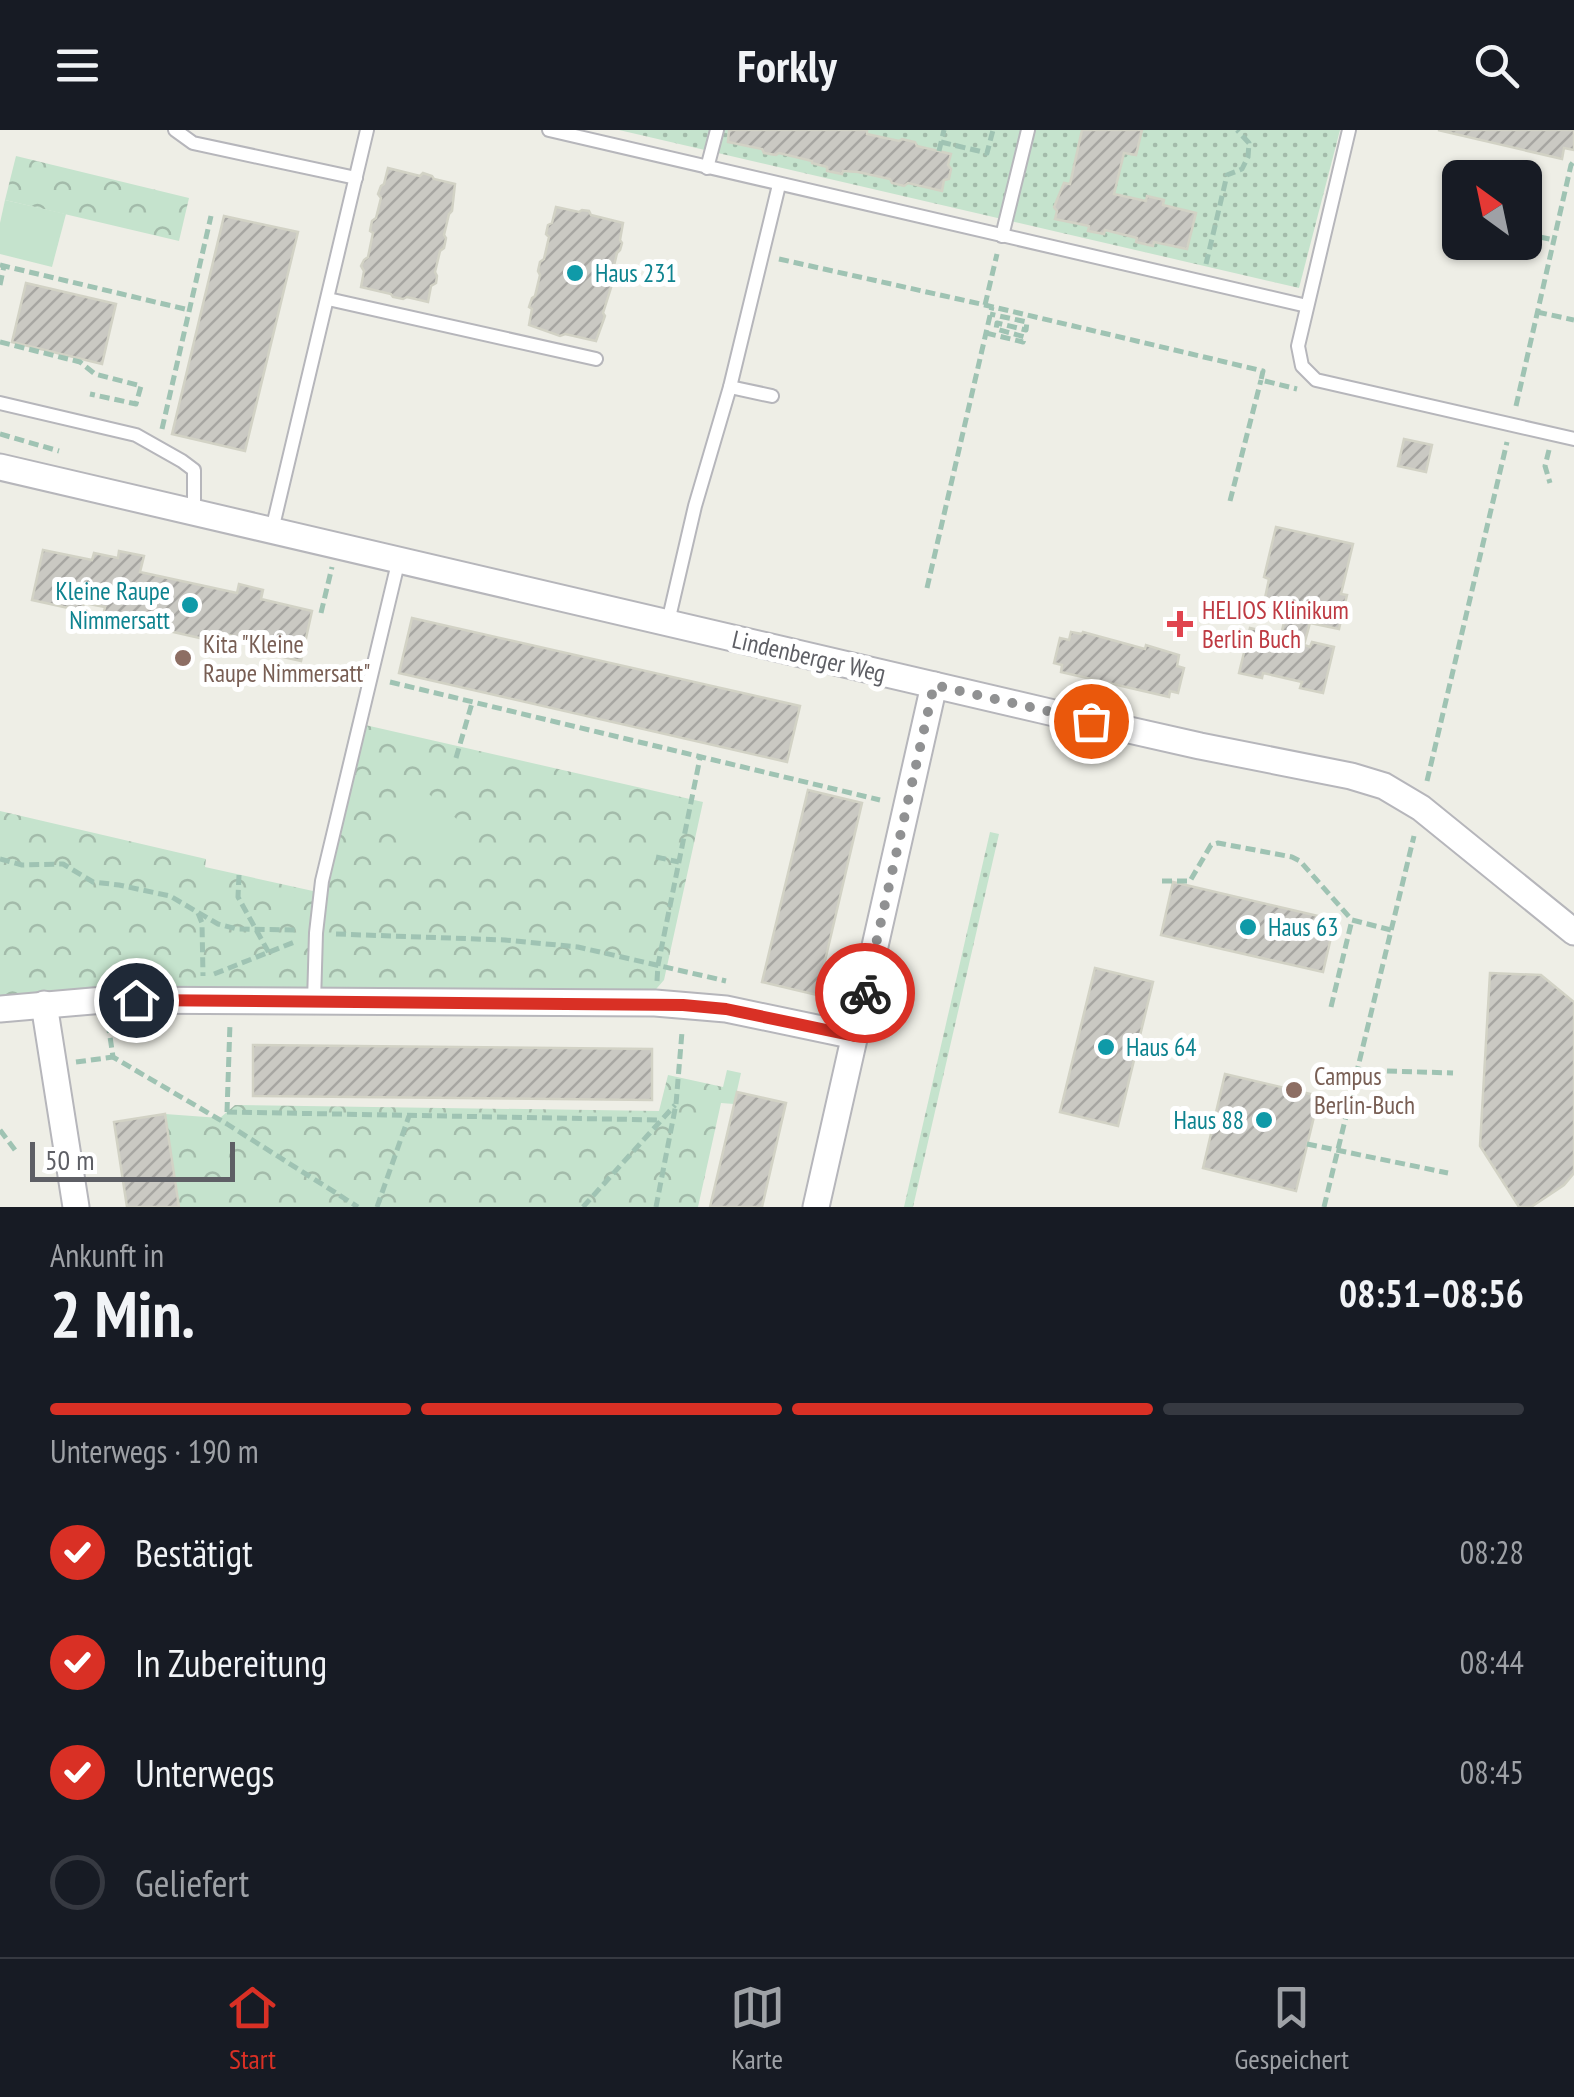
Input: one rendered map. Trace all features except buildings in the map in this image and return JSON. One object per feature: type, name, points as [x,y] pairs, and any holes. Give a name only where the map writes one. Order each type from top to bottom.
[{"type":"street","name":"Lindenberger Weg","points":[[0,468],[1200,746],[1351,776],[1384,786],[1421,808],[1573,928]]},
{"type":"street","points":[[816,1207],[934,685]]},
{"type":"street","points":[[0,1009],[104,1000],[655,1004],[726,1009],[855,1036]]},
{"type":"street","points":[[44,1004],[76,1207]]},
{"type":"lane","points":[[176,130],[193,143],[356,178]]},
{"type":"lane","points":[[272,530],[368,130]]},
{"type":"lane","points":[[548,130],[609,137],[707,168],[1307,306]]},
{"type":"lane","points":[[707,168],[716,130]]},
{"type":"lane","points":[[1002,236],[1028,130]]},
{"type":"lane","points":[[1348,130],[1298,346],[1302,366],[1316,380],[1574,439]]},
{"type":"lane","points":[[668,622],[779,185]]},
{"type":"lane","points":[[328,298],[596,360]]},
{"type":"lane","points":[[730,387],[772,396]]},
{"type":"lane","points":[[0,403],[136,434],[194,470],[194,512]]},
{"type":"lane","points":[[314,1002],[322,881],[398,559]]},
{"type":"path","points":[[939,151],[944,130]]},
{"type":"path","points":[[941,142],[988,153],[993,130]]},
{"type":"path","points":[[1201,282],[1227,175],[1242,169],[1248,157],[1248,143],[1238,130]]},
{"type":"path","points":[[1512,424],[1574,161]]},
{"type":"path","points":[[162,429],[211,216]]},
{"type":"path","points":[[927,588],[986,332],[1002,236]]},
{"type":"path","points":[[1542,238],[1554,240]]},
{"type":"path","points":[[762,256],[1263,371],[1230,500]]},
{"type":"path","points":[[0,285],[2,266],[190,310]]},
{"type":"path","points":[[986,332],[1024,342],[1025,336],[996,329],[997,323],[1026,330],[1027,322],[989,308]]},
{"type":"path","points":[[1536,312],[1574,320]]},
{"type":"path","points":[[0,342],[80,362],[95,374],[141,386],[136,404],[90,394],[95,374]]},
{"type":"path","points":[[1261,380],[1298,389]]},
{"type":"path","points":[[0,434],[76,456]]},
{"type":"path","points":[[1324,1207],[1508,439],[1522,442]]},
{"type":"path","points":[[1535,446],[1549,449],[1545,466],[1550,484]]},
{"type":"path","points":[[321,613],[338,545]]},
{"type":"path","points":[[370,677],[908,807]]},
{"type":"path","points":[[456,758],[472,702]]},
{"type":"path","points":[[655,1004],[658,965],[700,758]]},
{"type":"path","points":[[1162,881],[1190,881],[1211,845],[1218,842],[1292,857],[1300,861],[1352,920],[1391,930]]},
{"type":"path","points":[[656,856],[679,862]]},
{"type":"path","points":[[0,859],[22,865],[63,864],[93,882],[170,896],[218,924],[316,934],[505,940],[578,947],[736,984]]},
{"type":"path","points":[[240,874],[238,897],[269,953]]},
{"type":"path","points":[[196,911],[202,923],[203,976],[316,934]]},
{"type":"path","points":[[1331,1006],[1352,920]]},
{"type":"path","points":[[104,1000],[113,1057]]},
{"type":"path","points":[[227,1124],[231,1000]]},
{"type":"path","points":[[656,1207],[676,1104],[683,1005]]},
{"type":"path","points":[[54,1065],[113,1057],[358,1207]]},
{"type":"path","points":[[1357,1070],[1453,1073]]},
{"type":"path","points":[[583,1207],[676,1104]]},
{"type":"path","points":[[227,1112],[662,1120]]},
{"type":"path","points":[[377,1207],[409,1116]]},
{"type":"path","points":[[0,1130],[15,1150]]},
{"type":"path","points":[[1308,1144],[1448,1173]]},
{"type":"green space","points":[[619,130],[1340,130],[1299,288]]},
{"type":"green space","points":[[16,156],[189,198],[179,241],[5,200]]},
{"type":"green space","points":[[5,200],[66,214],[52,267],[0,254]]},
{"type":"green space","points":[[352,722],[703,802],[664,980],[650,996],[0,1001],[0,811],[206,859],[205,867],[313,891]]},
{"type":"green space","points":[[419,785],[470,831],[440,864],[389,818]]},
{"type":"green space","points":[[990,832],[999,834],[913,1207],[904,1207]]},
{"type":"green space","points":[[727,1070],[741,1073],[734,1104],[721,1103],[698,1207],[179,1207],[165,1114],[220,1118],[235,1105],[659,1111],[668,1075],[723,1087]]},
{"type":"way so far","points":[[865,993],[934,685],[1091,721]]},
{"type":"place","name":"Haus 231","points":[[575,273]]},
{"type":"place","name":"Kleine Raupe Nimmersatt","points":[[190,605]]},
{"type":"place","name":"HELIOS Klinikum Berlin Buch","points":[[1180,624]]},
{"type":"place","name":"Kita \"Kleine Raupe Nimmersatt\"","points":[[183,658]]},
{"type":"place","name":"Haus 63","points":[[1248,927]]},
{"type":"place","name":"Haus 64","points":[[1106,1047]]},
{"type":"place","name":"Campus Berlin-Buch","points":[[1294,1090]]},
{"type":"place","name":"Haus 88","points":[[1264,1120]]},
{"type":"route","points":[[136,1000],[683,1005],[726,1009],[855,1036],[865,993]]}]
